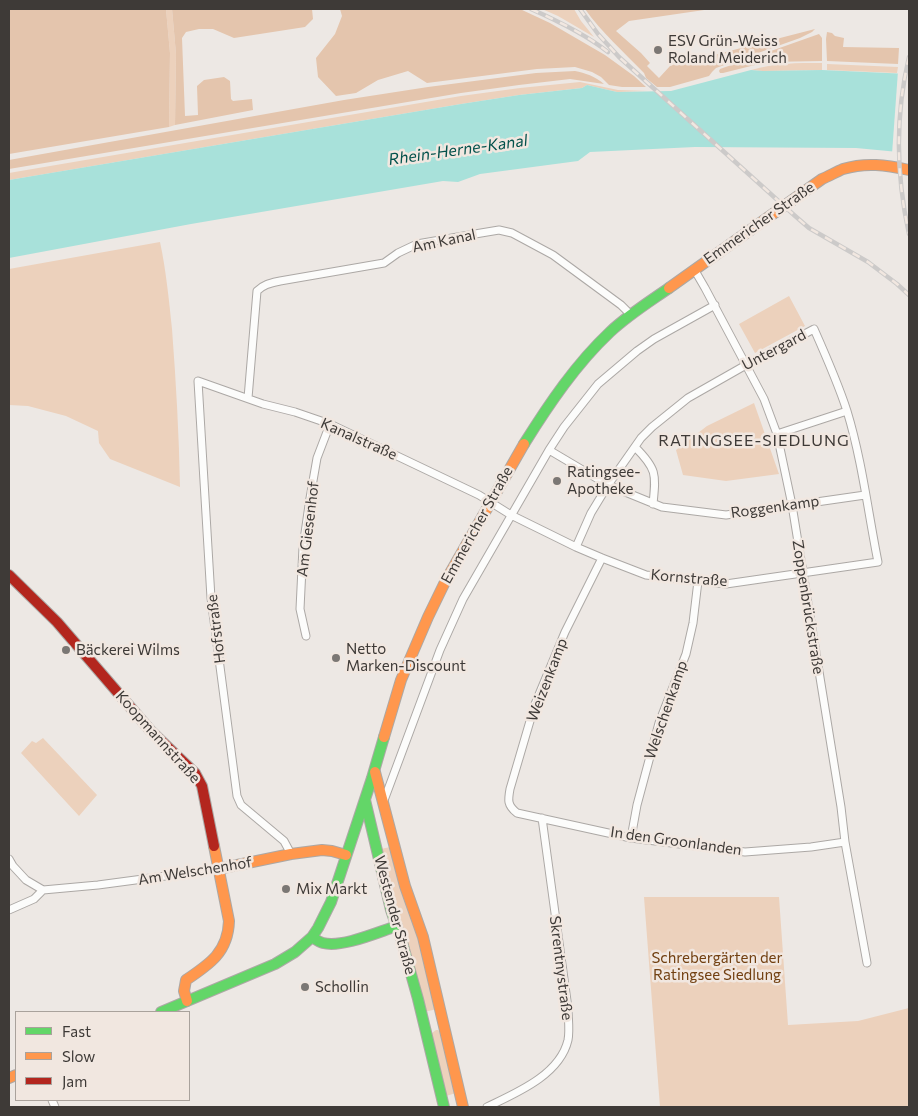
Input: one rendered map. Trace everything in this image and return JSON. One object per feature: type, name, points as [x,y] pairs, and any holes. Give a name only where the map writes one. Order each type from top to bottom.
[{"type":"main road","name":"Emmericher Straße","points":[[375,771],[394,704],[413,650],[445,582],[515,459],[543,414],[575,369],[601,341],[631,315],[833,173],[872,164],[909,170]]},
{"type":"main road","name":"Koopmannstraße","points":[[9,575],[56,620],[150,730],[199,780],[205,795],[230,931],[227,941],[218,955],[186,980],[184,990],[187,1001]]},
{"type":"main road","name":"Westender Straße","points":[[375,771],[374,782],[383,804],[404,886],[423,937],[463,1107]]},
{"type":"main road","points":[[163,1011],[275,964],[295,952],[312,937],[326,915],[365,799],[374,782]]},
{"type":"main road","points":[[365,799],[369,797],[377,798],[383,804]]},
{"type":"main road","name":"Westender Straße","points":[[365,799],[391,910],[402,942],[426,1031],[444,1107]]},
{"type":"main road","name":"Am Welschenhof","points":[[218,869],[291,854],[322,850],[346,855]]},
{"type":"main road","points":[[312,937],[330,944],[341,943],[397,926]]},
{"type":"main road","points":[[426,1031],[434,1025],[445,1029]]},
{"type":"street","name":"Am Kanal","points":[[248,398],[257,291],[262,286],[280,281],[384,263],[398,253],[417,244],[481,232],[499,230],[512,233],[552,254],[622,305],[631,315]]},
{"type":"street","name":"Zoppenbrückstraße","points":[[694,269],[715,305],[764,400],[777,434],[792,505],[808,599],[845,842],[867,963]]},
{"type":"street","name":"Emmericher Straße","points":[[383,804],[440,650],[463,599],[548,450],[598,384],[654,339],[715,305]]},
{"type":"street","name":"Untergard","points":[[576,547],[591,512],[608,485],[641,438],[652,427],[688,398],[814,329],[832,369],[847,411],[858,453],[878,562]]},
{"type":"street","name":"Kanalstraße","points":[[198,381],[263,404],[330,424],[479,495],[511,515]]},
{"type":"street","name":"Hofstraße","points":[[198,381],[211,598],[237,796],[241,805],[284,842],[291,854]]},
{"type":"street","points":[[777,434],[847,411]]},
{"type":"street","name":"Am Giesenhof","points":[[306,636],[300,609],[303,547],[317,458],[330,424]]},
{"type":"street","points":[[635,446],[648,460],[654,472],[653,504]]},
{"type":"street","name":"Roggenkamp","points":[[548,450],[608,485],[662,507],[726,515],[865,495]]},
{"type":"street","name":"Kornstraße","points":[[511,515],[576,547],[646,575],[726,584],[878,562]]},
{"type":"street","name":"Weizenkamp","points":[[510,807],[508,798],[535,704],[565,632],[602,558]]},
{"type":"street","name":"Welschenkamp","points":[[631,838],[637,804],[658,726],[686,654],[693,623],[698,581]]},
{"type":"street","points":[[374,782],[385,783],[391,781]]},
{"type":"street","name":"In den Groonlanden","points":[[510,807],[517,812],[631,838],[745,852],[811,847],[845,842]]},
{"type":"street","name":"Skrentnystraße","points":[[487,1107],[532,1084],[549,1071],[563,1054],[568,1039],[568,1008],[542,818]]},
{"type":"street","points":[[9,859],[26,880],[43,890]]},
{"type":"street","name":"Am Welschenhof","points":[[9,910],[34,899],[43,890],[98,885],[218,869]]},
{"type":"green space","points":[[166,9],[172,9],[176,54],[175,125],[169,127],[170,53]]},
{"type":"green space","points":[[542,9],[574,9],[594,37],[558,16]]},
{"type":"green space","points":[[794,63],[822,63],[822,70],[751,70]]},
{"type":"green space","points":[[827,64],[898,67],[897,73],[827,70]]},
{"type":"green space","points":[[580,82],[618,90],[648,91],[617,92],[587,85],[582,88],[461,104],[9,180],[9,173],[461,96]]},
{"type":"green space","points":[[160,242],[166,274],[172,329],[180,487],[110,459],[99,443],[98,431],[66,416],[28,406],[9,405],[9,269]]},
{"type":"green space","points":[[789,296],[805,326],[755,353],[739,324]]},
{"type":"green space","points":[[754,403],[779,474],[726,481],[683,475],[676,450],[707,426]]},
{"type":"green space","points":[[43,738],[97,795],[79,816],[21,753],[32,741],[36,743]]},
{"type":"green space","points":[[390,847],[438,1009],[423,1012],[381,849]]},
{"type":"green space","name":"Schrebergärten der Ratingsee Siedlung","points":[[644,897],[779,897],[788,1025],[858,1021],[909,1008],[909,1107],[660,1107]]},
{"type":"green space","points":[[436,1030],[442,1034],[456,1093],[446,1096],[431,1036]]},
{"type":"shaded area","points":[[9,9],[166,9],[170,53],[169,127],[9,154]]},
{"type":"shaded area","points":[[172,9],[312,9],[313,19],[305,27],[234,38],[213,29],[199,29],[186,32],[182,38],[185,116],[198,115],[197,86],[204,80],[224,77],[230,81],[231,99],[233,101],[252,99],[253,110],[175,125],[176,54]]},
{"type":"shaded area","points":[[340,9],[520,9],[550,23],[605,55],[646,87],[609,85],[592,72],[575,67],[537,69],[427,83],[408,71],[378,80],[356,93],[336,96],[318,77],[316,58],[335,34],[342,16]]},
{"type":"shaded area","points":[[585,9],[711,9],[629,21],[616,31],[641,53],[650,63],[647,66],[659,78],[670,66],[683,61],[815,29],[800,38],[716,68],[709,76],[670,87],[657,87],[646,78],[644,73],[605,34]]},
{"type":"shaded area","points":[[827,32],[844,38],[843,47],[899,48],[898,64],[827,61]]},
{"type":"shaded area","points":[[819,34],[822,38],[822,61],[767,62],[723,73],[719,71],[720,69]]},
{"type":"shaded area","points":[[575,71],[590,75],[604,84],[570,79],[461,93],[9,169],[9,160],[344,100],[536,73]]},
{"type":"water","name":"Rhein-Herne-Kanal","points":[[751,70],[822,70],[909,74],[909,153],[856,148],[695,147],[590,152],[578,161],[480,174],[458,182],[443,181],[191,224],[9,258],[9,180],[519,95],[582,88],[587,85],[617,92],[671,91]]},
{"type":"pier","points":[[898,71],[909,72],[908,155],[892,154]]},
{"type":"railway","points":[[531,9],[571,28],[608,52]]},
{"type":"railway","points":[[580,9],[598,34],[619,57],[794,215],[809,228],[868,262],[909,295]]},
{"type":"railway","points":[[909,57],[904,79],[899,123],[900,168],[909,234]]},
{"type":"traffic: fast","points":[[524,444],[564,385],[598,344],[624,320],[669,288]]},
{"type":"traffic: fast","points":[[163,1011],[275,964],[295,952],[312,937],[331,902],[384,737]]},
{"type":"traffic: fast","points":[[365,800],[391,910],[418,999],[444,1107]]},
{"type":"traffic: fast","points":[[312,937],[323,943],[340,943],[360,939],[397,926]]},
{"type":"traffic: slow","points":[[669,288],[822,179],[843,169],[860,165],[909,170]]},
{"type":"traffic: slow","points":[[384,737],[401,680],[428,617],[445,582],[524,444]]},
{"type":"traffic: slow","points":[[375,772],[405,886],[423,937],[463,1107]]},
{"type":"traffic: slow","points":[[187,1001],[184,991],[186,980],[216,956],[228,932],[229,921],[214,846]]},
{"type":"traffic: slow","points":[[218,869],[291,854],[322,850],[346,855]]},
{"type":"traffic: slow","points":[[9,1078],[15,1075]]},
{"type":"traffic: jam","points":[[9,575],[57,622],[150,730],[195,773],[202,786],[214,846]]},
{"type":"place","name":"ESV Grün-Weiss Roland Meiderich","points":[[658,50]]},
{"type":"place","name":"Ratingsee- Apotheke","points":[[557,481]]},
{"type":"place","name":"Bäckerei Wilms","points":[[66,650]]},
{"type":"place","name":"Netto Marken-Discount","points":[[336,658]]},
{"type":"place","name":"Mix Markt","points":[[286,889]]},
{"type":"place","name":"Schollin","points":[[305,987]]},
{"type":"district","name":"RATINGSEE-SIEDLUNG","points":[[754,441]]}]
